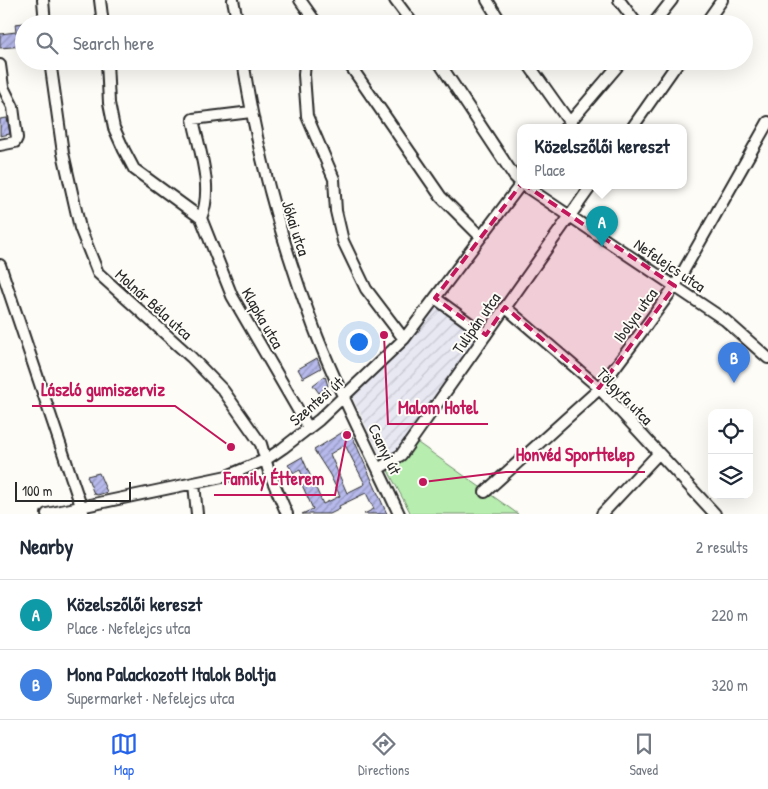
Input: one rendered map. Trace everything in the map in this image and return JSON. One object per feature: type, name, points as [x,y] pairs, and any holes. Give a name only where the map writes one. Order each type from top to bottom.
[{"type":"street","points":[[42,0],[44,15]]},
{"type":"street","points":[[100,0],[102,15]]},
{"type":"street","points":[[233,0],[236,15]]},
{"type":"street","points":[[300,0],[310,15]]},
{"type":"street","points":[[395,0],[406,15]]},
{"type":"street","points":[[487,0],[496,15]]},
{"type":"street","points":[[619,0],[630,15]]},
{"type":"street","points":[[660,15],[672,0]]},
{"type":"street","points":[[711,15],[722,0]]},
{"type":"street","points":[[0,65],[3,87],[13,107],[17,138],[15,142],[0,145]]},
{"type":"street","name":"Molnár Béla utca","points":[[51,70],[63,152],[80,228],[98,273],[191,357],[224,390],[261,444],[269,472],[287,514]]},
{"type":"street","points":[[107,70],[109,103],[114,128],[134,169],[201,218],[206,206],[206,187],[193,119],[251,112]]},
{"type":"street","name":"Jókai utca","points":[[244,70],[251,112],[276,218],[314,328],[344,397]]},
{"type":"street","points":[[305,70],[307,116],[334,179],[336,211],[343,241],[366,289],[404,339]]},
{"type":"street","points":[[353,70],[440,197],[480,236]]},
{"type":"street","points":[[444,70],[517,179]]},
{"type":"street","points":[[532,70],[567,124]]},
{"type":"street","points":[[570,124],[615,70]]},
{"type":"street","points":[[635,124],[673,70]]},
{"type":"street","name":"Ibolya utca","points":[[485,492],[598,388],[675,286],[768,122]]},
{"type":"street","name":"Szentesi út","points":[[47,514],[83,511],[233,473],[266,458],[309,429],[404,339],[517,188]]},
{"type":"street","name":"Nefelejcs utca","points":[[529,189],[725,320],[768,358]]},
{"type":"street","name":"Tulipán utca","points":[[378,469],[396,460],[405,450],[589,189]]},
{"type":"street","name":"Klapka utca","points":[[201,218],[232,296],[309,429]]},
{"type":"street","points":[[0,265],[83,511]]},
{"type":"street","points":[[435,298],[486,335]]},
{"type":"street","name":"Tölgyfa utca","points":[[505,307],[598,388],[715,514]]},
{"type":"street","name":"Csanyi út","points":[[344,397],[399,514]]},
{"type":"street","points":[[602,514],[658,454]]},
{"type":"street","points":[[194,484],[197,514]]},
{"type":"highlighted area","points":[[522,183],[675,286],[599,388],[505,307],[486,335],[435,298]]},
{"type":"shaded area","points":[[435,301],[483,336],[401,452],[384,463],[351,395]]},
{"type":"green space","points":[[411,438],[518,514],[411,514],[384,463],[395,458]]},
{"type":"building","points":[[15,32],[15,47],[0,48],[0,34]]},
{"type":"building","points":[[7,118],[10,134],[0,136],[0,119]]},
{"type":"building","points":[[317,358],[321,368],[303,378],[298,369]]},
{"type":"building","points":[[325,376],[328,386],[319,393],[313,385]]},
{"type":"building","points":[[346,430],[350,431],[387,514],[364,514],[374,509],[366,493],[339,506],[340,509],[330,514],[302,514],[313,509],[302,485],[306,483],[300,470],[294,473],[288,465],[302,457],[323,504],[340,496],[330,475],[314,450]],"holes":[[[345,445],[365,484],[347,493],[330,454]]]},
{"type":"building","points":[[99,473],[107,492],[98,495],[94,494],[87,476]]},
{"type":"place","name":"Közelszőlői kereszt","points":[[602,247]]},
{"type":"place","name":"Malom Hotel","points":[[384,335]]},
{"type":"place","name":"Mona Palackozott Italok Boltja","points":[[734,383]]},
{"type":"place","name":"Family Étterem","points":[[347,435]]},
{"type":"place","name":"László gumiszerviz","points":[[231,447]]},
{"type":"place","name":"Honvéd Sporttelep","points":[[423,482]]}]
